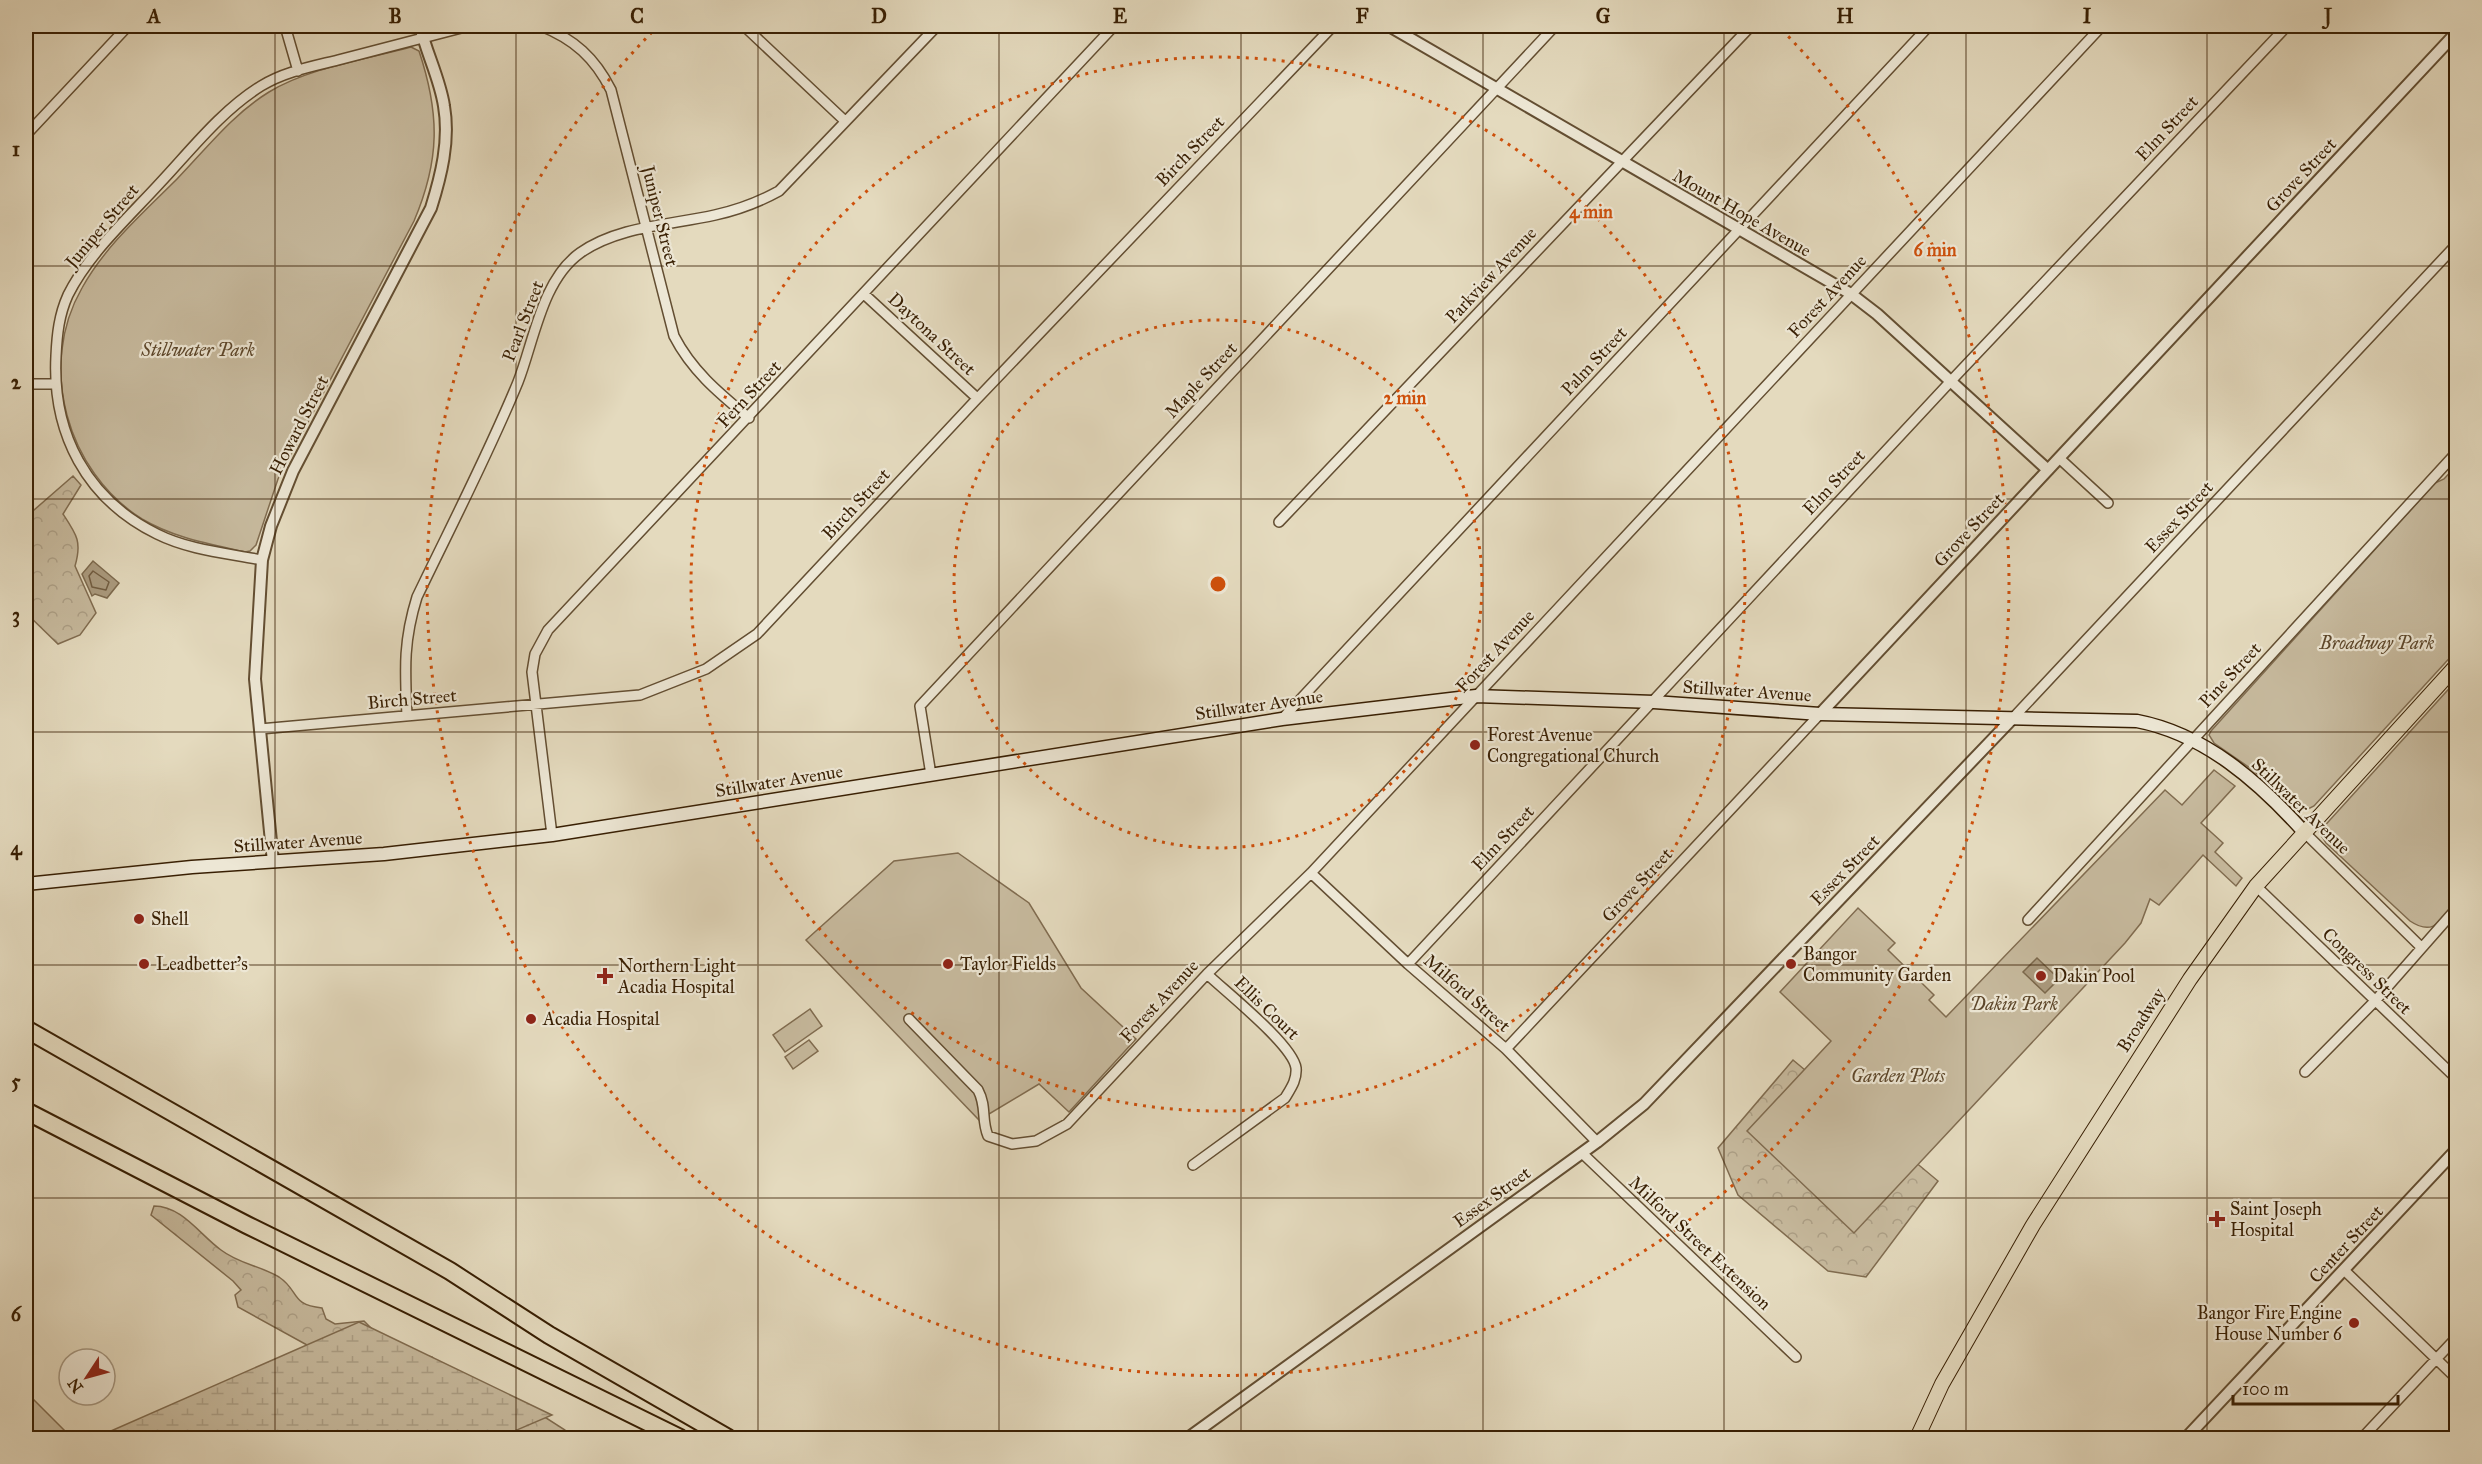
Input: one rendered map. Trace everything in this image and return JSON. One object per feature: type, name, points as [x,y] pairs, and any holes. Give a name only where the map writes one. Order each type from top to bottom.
[{"type":"highway","points":[[26,1029],[450,1271],[549,1335],[728,1438]]},
{"type":"highway","points":[[26,1111],[247,1225],[680,1438]]},
{"type":"main road","name":"Broadway","points":[[1917,1438],[1942,1384],[2049,1197],[2184,988],[2256,886],[2457,666]]},
{"type":"main road","name":"Stillwater Avenue","points":[[26,884],[192,867],[384,854],[552,835],[1282,719],[1476,696],[1654,702],[1820,714],[2137,721],[2157,725],[2193,740],[2228,761],[2285,811],[2304,832]]},
{"type":"street","points":[[26,135],[128,26]]},
{"type":"street","points":[[285,26],[298,71]]},
{"type":"street","name":"Howard Street","points":[[273,862],[255,679],[262,560],[271,526],[292,471],[431,208],[440,179],[446,132],[444,106],[420,26]]},
{"type":"street","name":"Juniper Street","points":[[262,560],[188,546],[142,526],[112,503],[88,476],[68,442],[61,424],[54,384],[59,316],[81,273],[225,114],[262,86],[298,71],[469,26]]},
{"type":"street","name":"Juniper Street","points":[[541,26],[556,32],[591,57],[611,90],[674,336],[685,358],[698,375],[749,418]]},
{"type":"street","points":[[744,26],[845,121]]},
{"type":"street","name":"Pearl Street","points":[[407,716],[404,661],[407,630],[417,597],[518,383],[561,271],[580,253],[606,239],[645,228],[716,215],[755,203],[771,195],[798,174],[845,121],[937,26]]},
{"type":"street","name":"Fern Street","points":[[552,835],[532,672],[535,654],[548,630],[1114,26]]},
{"type":"street","name":"Birch Street","points":[[260,729],[640,694],[706,669],[756,634],[1333,26]]},
{"type":"street","name":"Mount Hope Avenue","points":[[1389,26],[1851,294],[1877,314],[2048,470]]},
{"type":"street","name":"Maple Street","points":[[931,775],[920,706],[1556,26]]},
{"type":"street","name":"Parkview Avenue","points":[[1279,522],[1751,26]]},
{"type":"street","name":"Palm Street","points":[[1282,719],[1929,26]]},
{"type":"street","name":"Forest Avenue","points":[[909,1019],[978,1090],[985,1103],[983,1124],[988,1136],[1012,1144],[1035,1141],[1067,1124],[1207,974],[1311,873],[2102,26]]},
{"type":"street","name":"Elm Street","points":[[1408,964],[1950,382],[2287,26]]},
{"type":"street","name":"Grove Street","points":[[1506,1049],[2457,33]]},
{"type":"street","name":"Essex Street","points":[[1188,1438],[1582,1153],[1644,1104],[2013,718],[2457,245]]},
{"type":"street","name":"Daytona Street","points":[[864,294],[977,399]]},
{"type":"street","points":[[26,384],[54,384]]},
{"type":"street","name":"Pine Street","points":[[2028,920],[2457,453]]},
{"type":"street","points":[[2059,458],[2108,503]]},
{"type":"street","name":"Stillwater Avenue","points":[[2304,832],[2421,947]]},
{"type":"street","name":"Milford Street","points":[[1311,873],[1408,964],[1506,1049],[1597,1142]]},
{"type":"street","name":"Congress Street","points":[[2256,886],[2457,1078]]},
{"type":"street","points":[[2305,1072],[2374,1001],[2457,909]]},
{"type":"street","name":"Ellis Court","points":[[1193,1166],[1285,1098],[1295,1083],[1296,1067],[1288,1049],[1207,974]]},
{"type":"street","name":"Center Street","points":[[2186,1438],[2457,1150]]},
{"type":"street","name":"Milford Street Extension","points":[[1582,1153],[1796,1357]]},
{"type":"street","points":[[2344,1270],[2457,1378]]},
{"type":"street","points":[[2362,1438],[2457,1338]]},
{"type":"green space","name":"Stillwater Park","points":[[411,47],[419,51],[434,116],[433,157],[423,199],[414,221],[278,479],[256,545],[250,551],[245,552],[192,540],[154,526],[116,499],[95,474],[78,446],[67,415],[61,383],[62,350],[69,318],[82,288],[102,258],[126,230],[220,132],[256,101],[284,84],[319,70]]},
{"type":"green space","name":"Broadway Park","points":[[2456,466],[2456,651],[2314,806],[2306,810],[2298,809],[2250,768],[2214,743],[2209,735],[2435,483],[2444,479]]},
{"type":"green space","points":[[73,476],[81,485],[63,514],[77,539],[78,551],[75,566],[96,613],[80,635],[58,644],[26,613],[26,517]]},
{"type":"green space","name":"Broadway Park","points":[[2456,681],[2456,903],[2436,924],[2425,927],[2410,921],[2326,843],[2319,832]]},
{"type":"green space","name":"Garden Plots","points":[[2214,770],[2235,786],[2201,823],[2223,843],[2215,852],[2242,878],[2236,886],[2203,855],[2159,905],[2150,899],[2141,923],[2125,943],[1854,1233],[1747,1131],[1831,1041],[1780,992],[1858,908],[1895,943],[1888,950],[1934,995],[1929,1000],[1946,1017],[2165,790],[2182,805]]},
{"type":"green space","name":"Taylor Fields","points":[[958,853],[1029,903],[1081,988],[1136,1039],[1069,1112],[1039,1084],[979,1120],[806,940],[894,861]]},
{"type":"green space","points":[[810,1009],[822,1026],[785,1052],[773,1035]]},
{"type":"green space","points":[[809,1040],[818,1051],[793,1069],[785,1057]]},
{"type":"green space","points":[[1793,1060],[1938,1181],[1866,1277],[1828,1271],[1738,1195],[1718,1148]]},
{"type":"green space","points":[[154,1206],[164,1207],[182,1216],[228,1255],[279,1277],[286,1282],[300,1301],[322,1308],[326,1319],[335,1324],[364,1321],[377,1334],[413,1353],[432,1357],[467,1396],[540,1414],[565,1430],[570,1438],[460,1438],[327,1356],[238,1307],[235,1295],[241,1290],[151,1215]]},
{"type":"green space","points":[[359,1322],[552,1415],[498,1438],[95,1438]]},
{"type":"green space","points":[[26,1392],[72,1438],[26,1438]]},
{"type":"water","points":[[93,561],[119,583],[107,598],[95,594],[92,596],[82,574]]},
{"type":"water","name":"Dakin Pool","points":[[2037,958],[2059,979],[2045,993],[2023,972]]},
{"type":"place","name":"Forest Avenue Congregational Church","points":[[1475,745]]},
{"type":"place","name":"Shell","points":[[139,919]]},
{"type":"place","name":"Leadbetter's","points":[[144,964]]},
{"type":"place","name":"Taylor Fields","points":[[948,964]]},
{"type":"place","name":"Bangor Community Garden","points":[[1791,964]]},
{"type":"place","name":"Northern Light Acadia Hospital","points":[[605,976]]},
{"type":"place","name":"Dakin Pool","points":[[2041,976]]},
{"type":"place","name":"Acadia Hospital","points":[[531,1019]]},
{"type":"place","name":"Saint Joseph Hospital","points":[[2217,1219]]},
{"type":"place","name":"Bangor Fire Engine House Number 6","points":[[2354,1323]]},
{"type":"park label","name":"Dakin Park","points":[[2014,1004]]}]
